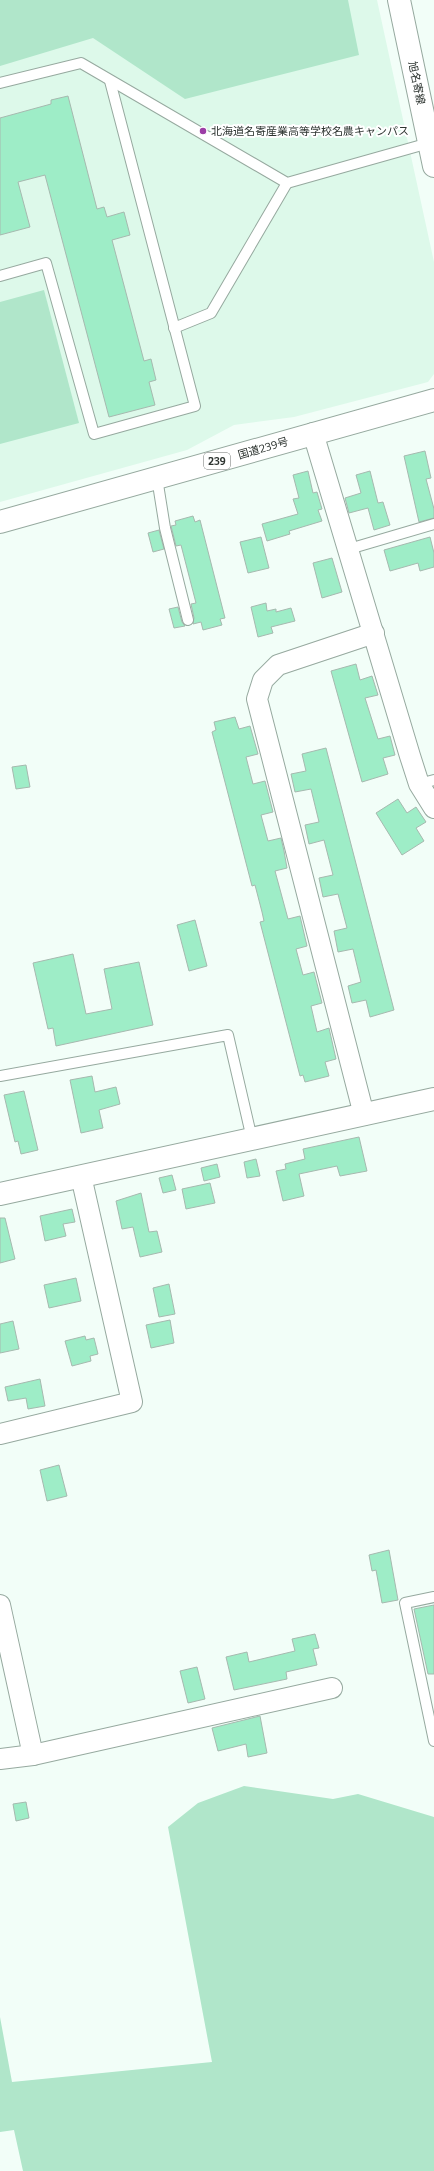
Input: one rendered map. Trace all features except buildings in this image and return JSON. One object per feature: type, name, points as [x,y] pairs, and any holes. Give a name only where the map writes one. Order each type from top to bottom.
[{"type":"main road","name":"旭名寄線","points":[[399,0],[434,166]]},
{"type":"main road","name":"国道239号","points":[[0,522],[434,400]]},
{"type":"main road","points":[[0,1194],[434,1099]]},
{"type":"street","points":[[313,433],[374,633],[427,782],[434,808]]},
{"type":"street","points":[[364,1115],[257,699],[263,680],[278,665],[374,633]]},
{"type":"street","points":[[0,1434],[132,1402],[81,1176]]},
{"type":"street","points":[[0,1605],[33,1755]]},
{"type":"street","points":[[0,1759],[33,1755],[332,1688]]},
{"type":"lane","points":[[0,84],[81,63],[287,183]]},
{"type":"lane","points":[[0,276],[46,263],[94,434],[194,406],[110,81]]},
{"type":"lane","points":[[174,328],[211,313],[287,183],[429,143]]},
{"type":"lane","points":[[157,478],[165,528],[188,620]]},
{"type":"lane","points":[[349,549],[434,524]]},
{"type":"lane","points":[[0,1076],[228,1035],[252,1139]]},
{"type":"lane","points":[[434,1597],[405,1603],[434,1741]]},
{"type":"shaded area","name":"北海道名寄産業高等学校名農キャンパス","points":[[0,0],[377,0],[434,262],[434,374],[428,382],[294,417],[234,425],[187,450],[0,502]]},
{"type":"green space","points":[[0,0],[348,0],[359,55],[185,99],[93,38],[0,66]]},
{"type":"green space","points":[[44,290],[79,423],[0,444],[0,302]]},
{"type":"green space","points":[[244,1786],[333,1799],[358,1794],[434,1817],[434,2171],[23,2171],[14,2130],[0,2132],[0,2017],[12,2082],[212,2062],[168,1827],[198,1803]]},
{"type":"place","name":"北海道名寄産業高等学校名農キャンパス","points":[[203,131]]}]
